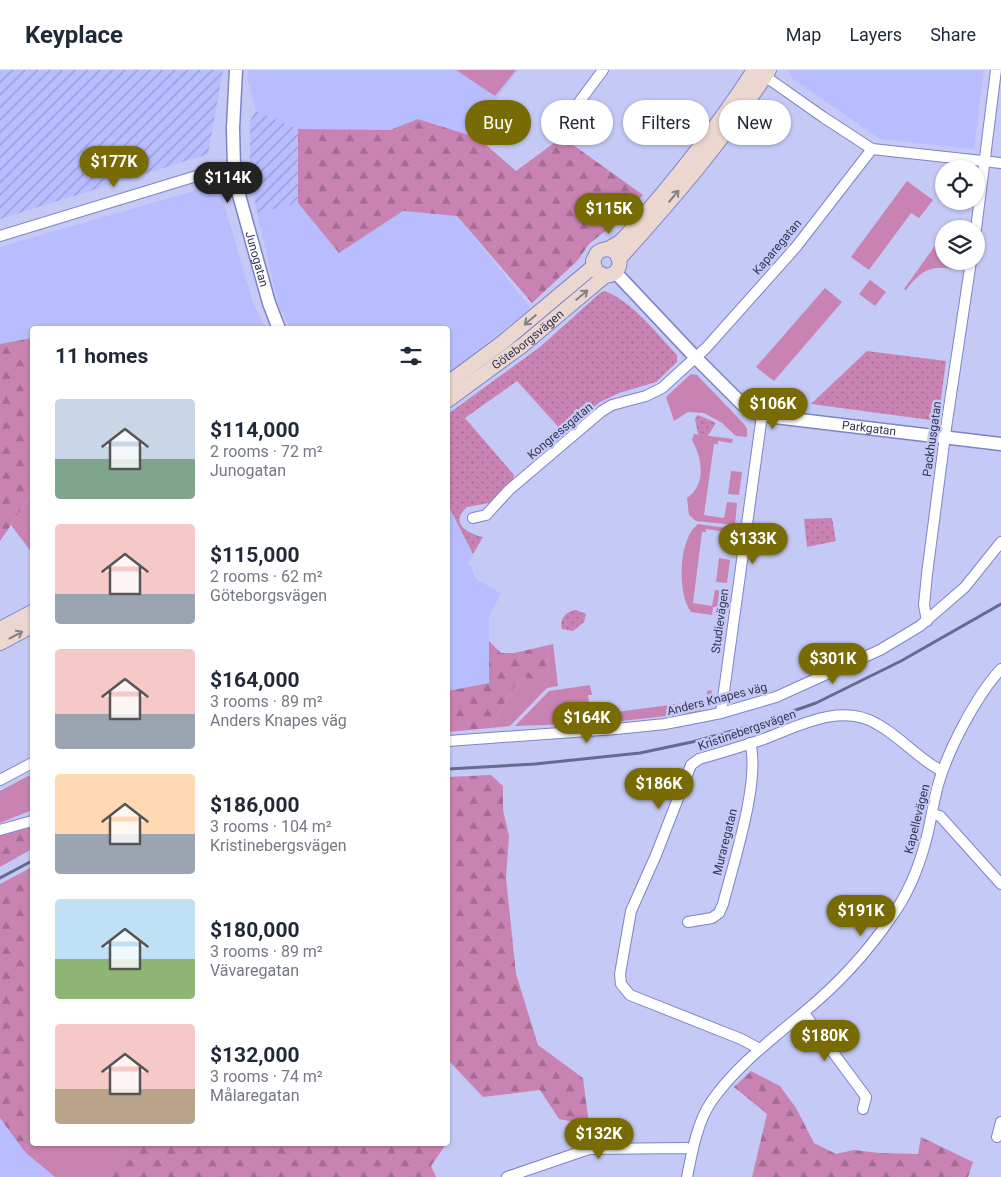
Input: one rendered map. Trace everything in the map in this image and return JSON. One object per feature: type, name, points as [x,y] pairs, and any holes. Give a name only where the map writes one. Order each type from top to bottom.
[{"type":"main road","name":"Göteborgsvägen","points":[[450,382],[503,342],[594,266],[593,259],[596,254],[620,242],[679,173],[730,107],[761,72]]},
{"type":"main road","name":"Göteborgsvägen","points":[[450,399],[523,345],[613,269],[690,178],[741,112],[761,72]]},
{"type":"main road","points":[[594,266],[598,273],[613,269],[616,253],[608,249]]},
{"type":"main road","points":[[0,629],[30,613]]},
{"type":"main road","points":[[0,643],[30,627]]},
{"type":"street","name":"Junogatan","points":[[236,70],[233,118],[234,169],[239,195],[269,303],[278,326]]},
{"type":"street","points":[[580,100],[603,70]]},
{"type":"street","points":[[984,160],[996,70]]},
{"type":"street","points":[[761,72],[823,117],[872,149],[975,160]]},
{"type":"street","name":"Kaparegatan","points":[[696,358],[792,252],[872,149]]},
{"type":"street","points":[[985,161],[1001,163]]},
{"type":"street","points":[[0,236],[203,174],[234,169]]},
{"type":"street","name":"Parkgatan","points":[[613,269],[696,358],[750,411],[1001,444]]},
{"type":"street","name":"Packhusgatan","points":[[927,620],[924,605],[945,437],[970,270]]},
{"type":"street","name":"Kongressgatan","points":[[473,518],[486,515],[509,490],[607,407],[654,393],[696,358]]},
{"type":"street","name":"Studievägen","points":[[721,713],[762,414]]},
{"type":"street","name":"Anders Knapes väg","points":[[450,740],[639,728],[688,721],[776,697],[880,650],[927,620],[965,587],[1001,542]]},
{"type":"street","name":"Kapellevägen","points":[[687,1177],[692,1149],[703,1117],[711,1102],[760,1049],[804,1013],[851,967],[873,943],[892,917],[919,863],[942,771],[949,753],[976,703],[1001,669]]},
{"type":"street","name":"Kristinebergsvägen","points":[[760,1049],[719,1029],[649,1003],[630,994],[621,984],[620,974],[631,911],[656,855],[691,765],[699,759],[803,724],[839,715],[851,715],[865,718],[878,724],[942,771]]},
{"type":"street","name":"Muraregatan","points":[[688,922],[712,918],[720,913],[750,795],[752,760],[750,743]]},
{"type":"street","points":[[0,780],[30,764]]},
{"type":"street","points":[[932,814],[940,816],[1001,884]]},
{"type":"street","points":[[0,830],[30,822]]},
{"type":"street","points":[[804,1013],[866,1097],[863,1109]]},
{"type":"street","points":[[997,1137],[1001,1122]]},
{"type":"street","points":[[507,1177],[589,1149],[692,1149]]},
{"type":"shaded area","points":[[0,70],[223,70],[208,154],[0,219]]},
{"type":"shaded area","points":[[249,70],[518,70],[496,100],[465,100],[465,134],[418,119],[390,130],[298,129],[256,111],[247,78]]},
{"type":"shaded area","points":[[788,70],[984,70],[974,149],[880,139],[793,79]]},
{"type":"shaded area","points":[[256,111],[298,129],[298,203],[257,213],[250,172],[250,121]]},
{"type":"shaded area","points":[[218,184],[253,303],[264,326],[30,326],[30,338],[0,344],[0,247]]},
{"type":"shaded area","points":[[298,203],[339,253],[403,211],[457,216],[531,308],[450,371],[450,326],[289,326],[279,306],[257,213]]},
{"type":"shaded area","points":[[450,509],[473,554],[468,564],[471,566],[475,578],[501,594],[489,616],[489,683],[450,691]]},
{"type":"shaded area","points":[[0,1118],[25,1152],[30,1146],[128,1146],[102,1177],[0,1177]]},
{"type":"green space","points":[[456,70],[516,70],[495,96]]},
{"type":"green space","points":[[418,119],[465,134],[465,145],[486,145],[516,171],[551,145],[573,145],[643,195],[613,228],[604,232],[589,244],[578,260],[532,303],[457,216],[403,211],[339,253],[298,203],[298,129],[390,130]]},
{"type":"green space","points":[[907,181],[933,200],[919,218],[911,213],[869,270],[851,257]]},
{"type":"green space","points":[[935,246],[935,268],[921,274],[906,290],[904,289]]},
{"type":"green space","points":[[870,280],[886,292],[875,306],[859,294]]},
{"type":"green space","points":[[825,288],[842,302],[774,381],[756,367]]},
{"type":"green space","points":[[605,291],[616,296],[644,319],[677,355],[677,362],[656,382],[619,393],[600,402],[563,432],[517,381],[465,418],[514,475],[513,480],[489,503],[467,507],[462,513],[460,522],[462,526],[471,533],[483,537],[473,554],[450,509],[450,413],[540,347],[600,293]]},
{"type":"green space","points":[[30,338],[30,497],[0,541],[0,344]]},
{"type":"green space","points":[[867,351],[946,361],[938,421],[811,404]]},
{"type":"green space","points":[[691,374],[697,375],[744,424],[747,429],[747,437],[736,436],[722,423],[704,413],[688,412],[674,421],[666,397]]},
{"type":"green space","points":[[698,415],[716,423],[707,437],[698,434],[695,419]]},
{"type":"green space","points":[[694,434],[733,439],[732,443],[718,441],[718,444],[714,444],[704,515],[724,518],[727,502],[737,503],[735,525],[696,521],[689,515],[687,498],[698,486],[701,470],[692,440]]},
{"type":"green space","points":[[731,471],[742,472],[739,495],[728,494]]},
{"type":"green space","points":[[30,497],[30,550],[11,525]]},
{"type":"green space","points":[[832,518],[836,541],[807,547],[804,519]]},
{"type":"green space","points":[[698,524],[734,529],[734,535],[706,529],[706,532],[702,532],[693,603],[712,606],[715,590],[726,591],[724,609],[713,607],[712,615],[691,612],[683,592],[683,553],[691,531]]},
{"type":"green space","points":[[719,558],[730,560],[727,583],[716,582]]},
{"type":"green space","points":[[576,610],[586,614],[584,622],[573,631],[562,629],[561,625],[564,616]]},
{"type":"green space","points":[[489,641],[501,653],[514,653],[549,645],[547,665],[537,680],[524,677],[516,684],[490,728],[450,732],[450,691],[489,683]]},
{"type":"green space","points":[[553,644],[558,686],[547,688],[510,726],[490,728],[516,684],[524,677],[547,665],[549,645]]},
{"type":"green space","points":[[590,685],[592,695],[588,695],[589,706],[593,706],[594,715],[707,700],[707,691],[711,690],[712,692],[709,705],[694,713],[603,723],[515,726],[549,691]]},
{"type":"green space","points":[[30,775],[30,811],[0,823],[0,791]]},
{"type":"green space","points":[[491,775],[503,786],[503,810],[509,836],[506,878],[516,974],[538,1045],[583,1078],[589,1125],[559,1119],[540,1090],[483,1097],[450,1062],[450,777]]},
{"type":"green space","points":[[30,826],[30,850],[0,867],[0,836]]},
{"type":"green space","points":[[30,868],[30,1145],[25,1152],[0,1118],[0,884]]},
{"type":"green space","points":[[751,1071],[780,1086],[796,1108],[814,1143],[836,1154],[854,1150],[918,1154],[921,1137],[973,1162],[968,1177],[752,1177],[767,1114],[734,1087]]},
{"type":"green space","points":[[30,1145],[127,1146],[101,1177],[55,1177],[25,1152]]},
{"type":"green space","points":[[127,1146],[445,1146],[431,1166],[436,1177],[101,1177]]},
{"type":"railway","points":[[450,769],[535,764],[640,753],[692,742],[750,726],[816,703],[901,661],[1001,604]]},
{"type":"railway","points":[[0,878],[30,862]]}]
